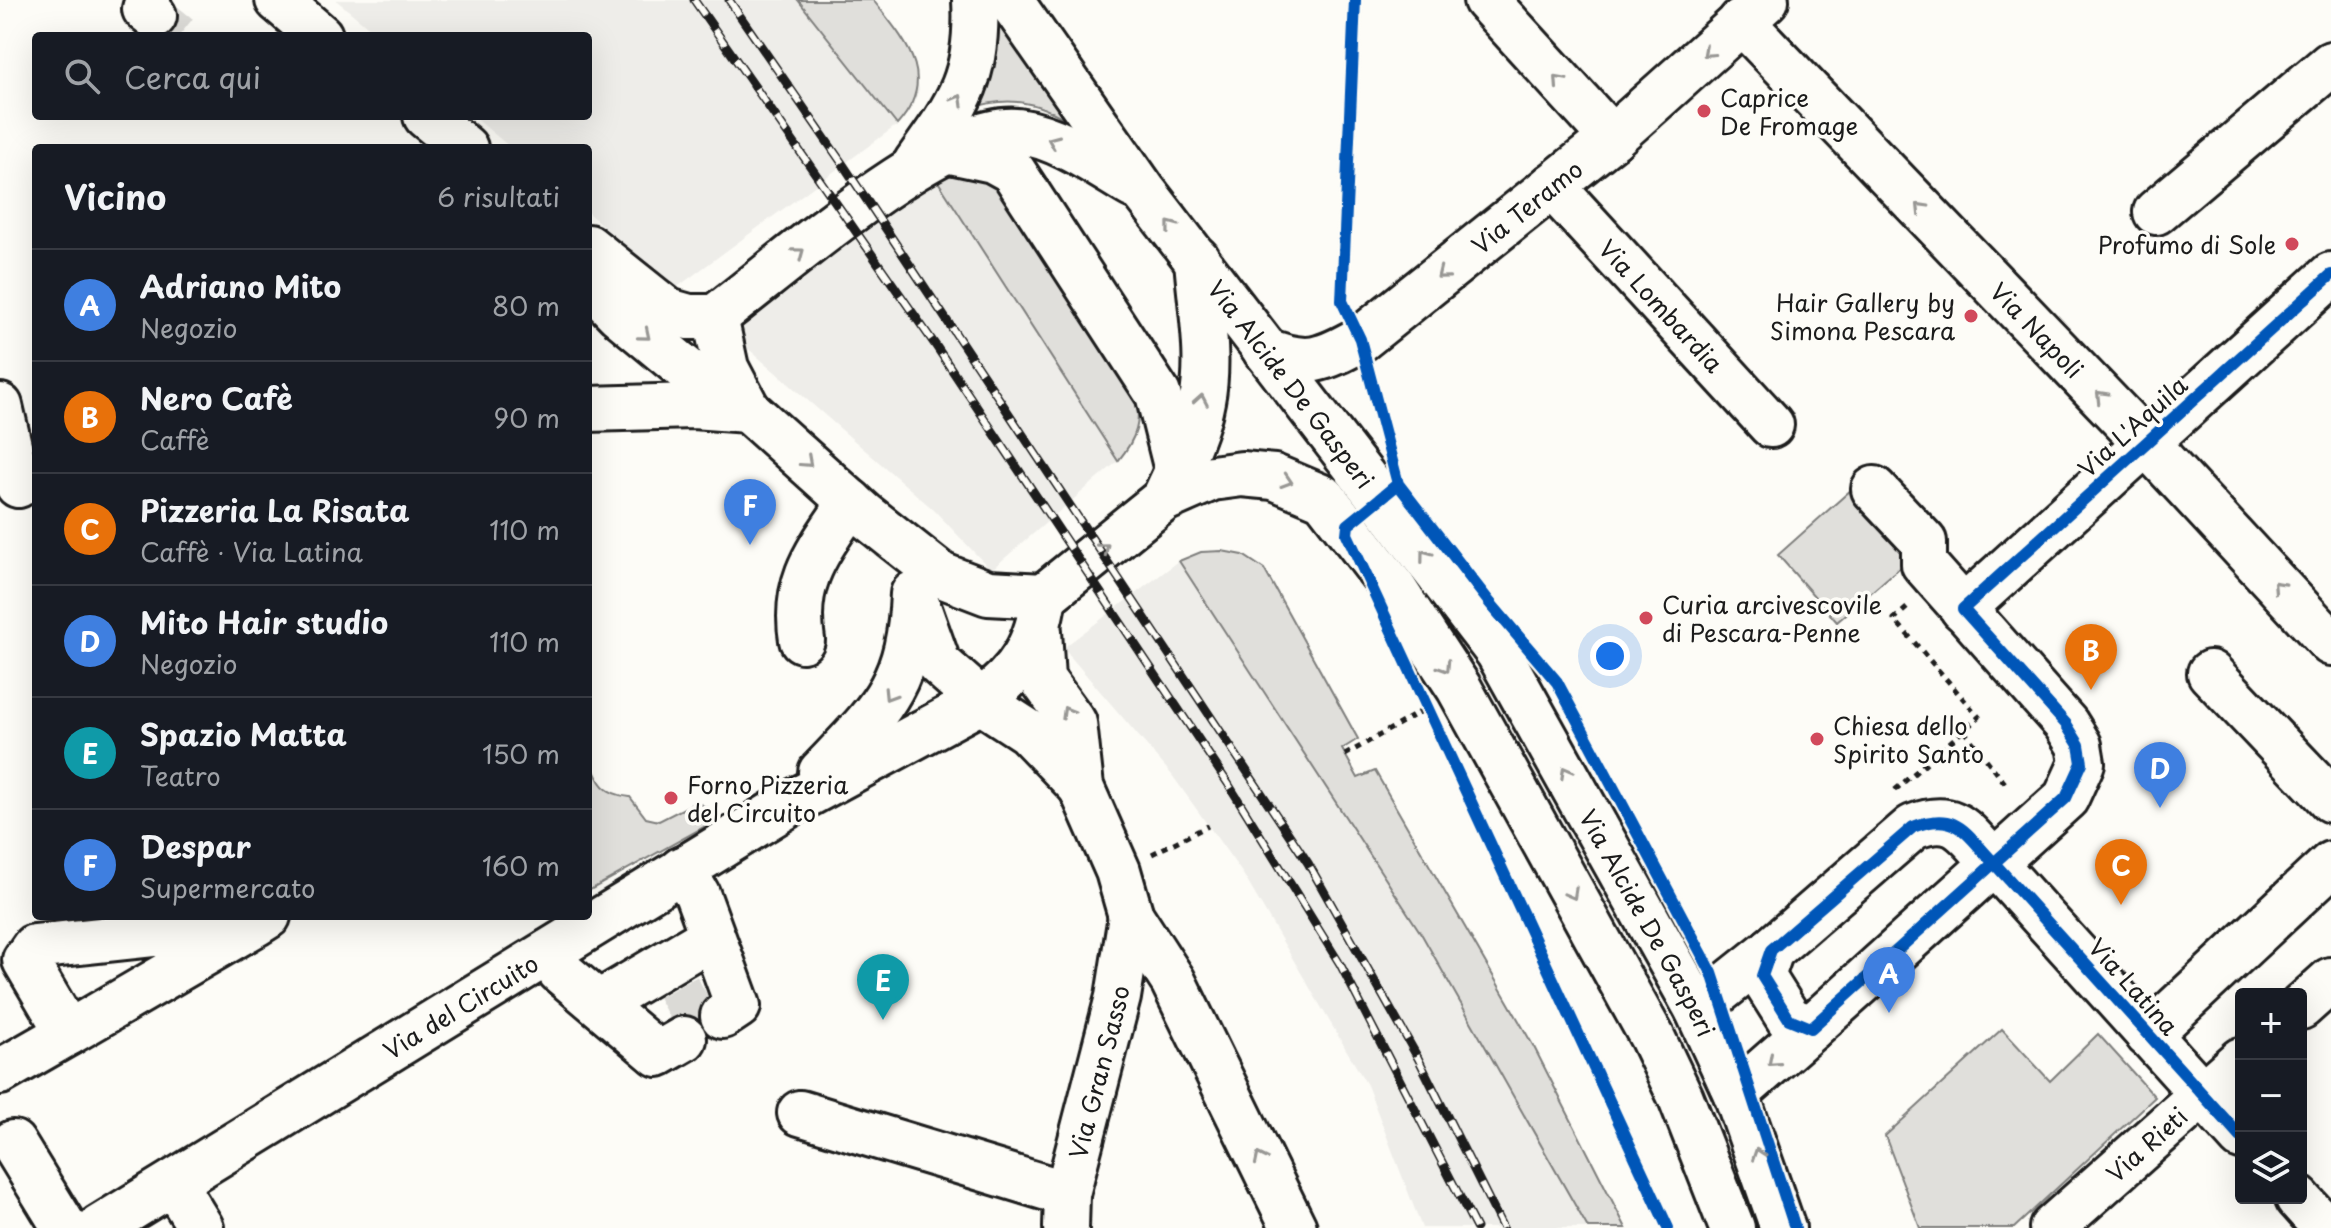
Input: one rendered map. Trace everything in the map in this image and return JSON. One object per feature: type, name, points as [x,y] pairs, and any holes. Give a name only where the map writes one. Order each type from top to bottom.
[{"type":"main road","points":[[278,0],[315,32]]},
{"type":"main road","points":[[975,0],[975,46],[968,83],[930,158],[993,160],[1013,171],[1158,394],[1170,484]]},
{"type":"main road","points":[[1010,0],[1145,193]]},
{"type":"main road","points":[[1027,0],[1130,150],[1145,193]]},
{"type":"main road","points":[[1486,0],[1612,138]]},
{"type":"main road","name":"Via Teramo","points":[[1265,350],[1287,360],[1331,357],[1361,339],[1612,138],[1754,11]]},
{"type":"main road","name":"Via Napoli","points":[[1754,11],[2331,643]]},
{"type":"main road","points":[[2156,212],[2331,64]]},
{"type":"main road","points":[[437,127],[460,144]]},
{"type":"main road","name":"Via Alcide De Gasperi","points":[[715,317],[930,158],[1001,130],[1035,134],[1067,147],[1145,193],[1498,652],[1697,1009],[1736,1094],[1783,1228]]},
{"type":"main road","name":"Via Lombardia","points":[[1552,186],[1771,425]]},
{"type":"main road","points":[[592,250],[668,311],[689,317],[715,317],[726,368],[748,410]]},
{"type":"main road","points":[[1081,787],[1078,735],[1068,711],[1042,679],[1042,614],[1170,484],[1203,400],[1205,371],[1197,259]]},
{"type":"main road","name":"Via L'Aquila","points":[[1963,609],[2331,275]]},
{"type":"main road","points":[[592,286],[618,313],[700,381],[748,410],[858,508],[903,567],[927,584],[988,593],[1042,614]]},
{"type":"main road","points":[[0,406],[18,485]]},
{"type":"main road","points":[[592,409],[693,406],[748,410]]},
{"type":"main road","name":"Via Alcide De Gasperi","points":[[1170,484],[1229,476],[1274,477],[1324,498],[1385,576],[1435,702],[1652,1037],[1681,1098],[1732,1228]]},
{"type":"main road","points":[[1736,1094],[2066,798],[2077,780],[2082,763],[2079,745],[2066,724],[1924,564],[1924,542],[1874,489]]},
{"type":"main road","points":[[802,640],[800,608],[808,567],[858,508]]},
{"type":"main road","points":[[927,584],[938,663],[981,701],[1027,731],[1081,787],[1118,871],[1131,916],[1173,981],[1294,1228]]},
{"type":"main road","name":"Via del Circuito","points":[[788,805],[876,715],[895,687],[927,584]]},
{"type":"main road","name":"Via del Circuito","points":[[592,919],[788,805],[981,701],[1014,672],[1042,614]]},
{"type":"main road","points":[[2210,673],[2331,800]]},
{"type":"main road","points":[[2262,754],[2331,826]]},
{"type":"main road","name":"Via Latina","points":[[1771,950],[1913,827],[1936,819],[1954,822],[2236,1132]]},
{"type":"main road","points":[[2148,1035],[2331,864]]},
{"type":"main road","points":[[682,869],[695,890],[711,937],[721,998]]},
{"type":"main road","name":"Via Gran Sasso","points":[[1066,1211],[1118,997],[1131,916]]},
{"type":"main road","points":[[68,1033],[25,960],[34,947],[254,920]]},
{"type":"main road","points":[[3,1064],[68,1033],[260,920]]},
{"type":"main road","name":"Via del Circuito","points":[[123,1222],[174,1184],[549,952],[589,921]]},
{"type":"main road","points":[[599,1003],[711,937]]},
{"type":"main road","points":[[1697,1009],[1771,950]]},
{"type":"main road","points":[[1771,950],[1762,976],[1789,1019],[1811,1028]]},
{"type":"main road","points":[[549,952],[560,971],[599,1003],[664,1030]]},
{"type":"main road","points":[[1118,997],[1142,975],[1173,981]]},
{"type":"main road","points":[[2307,1002],[2331,980]]},
{"type":"main road","name":"Via Rieti","points":[[2052,1228],[2235,1065]]},
{"type":"main road","points":[[800,1113],[1066,1211]]},
{"type":"main road","points":[[13,1143],[65,1228]]},
{"type":"main road","points":[[174,1184],[201,1228]]},
{"type":"main road","points":[[2303,1204],[2325,1228]]},
{"type":"path","points":[[1892,792],[1979,717],[1894,619],[1908,607]]},
{"type":"path","points":[[1345,755],[1435,702]]},
{"type":"path","points":[[1964,731],[2008,787]]},
{"type":"path","points":[[1141,859],[1208,826]]},
{"type":"shaded area","points":[[336,0],[873,0],[910,52],[919,89],[912,109],[897,125],[676,288],[592,216],[592,144],[506,144],[478,120],[592,120],[592,32],[374,32]]},
{"type":"shaded area","points":[[798,0],[873,0],[906,45],[917,75],[910,108],[897,125]]},
{"type":"shaded area","points":[[989,0],[1087,133],[1060,116],[1033,105],[1004,102],[972,108]]},
{"type":"shaded area","points":[[954,172],[993,175],[1134,394],[1138,421],[1129,445],[1118,461],[937,180]]},
{"type":"shaded area","points":[[937,180],[1139,410],[1132,444],[1118,461],[991,570],[934,510],[729,332]]},
{"type":"shaded area","points":[[1852,489],[1914,555],[1837,622],[1778,555]]},
{"type":"shaded area","points":[[1222,551],[1243,555],[1264,569],[1358,739],[1342,749],[1358,778],[1375,771],[1534,1047],[1626,1228],[1422,1228],[1367,1085],[1243,874],[1172,775],[1063,648],[1179,561],[1201,552]]},
{"type":"shaded area","points":[[1222,551],[1243,555],[1264,569],[1358,739],[1342,749],[1358,778],[1375,771],[1534,1047],[1626,1228],[1588,1228],[1422,935],[1179,561],[1201,552]]},
{"type":"shaded area","points":[[592,766],[602,785],[613,793],[630,797],[646,818],[659,821],[696,802],[711,810],[709,824],[592,889]]},
{"type":"shaded area","points":[[2002,1029],[2050,1081],[2098,1034],[2155,1097],[2014,1228],[1920,1228],[1885,1136]]},
{"type":"tunnel","points":[[154,16],[174,32]]},
{"type":"tunnel","points":[[669,1017],[709,995]]},
{"type":"railway","points":[[694,0],[936,346],[1229,785],[1340,964],[1476,1228]]},
{"type":"railway","points":[[729,0],[844,166],[1308,863],[1418,1058],[1503,1228]]},
{"type":"cycle path","points":[[1355,0],[1342,301],[1360,339],[1398,484],[1490,603],[1557,682],[1712,973],[1795,1228]]},
{"type":"cycle path","points":[[1994,863],[2066,798],[2082,763],[2079,745],[2066,724],[1963,609],[2331,275]]},
{"type":"cycle path","points":[[1398,484],[1348,525],[1347,534],[1668,1228]]},
{"type":"cycle path","points":[[1928,822],[1950,823],[1967,834],[1994,863],[1811,1028],[1789,1019],[1762,976],[1771,950],[1913,827],[1928,822]]},
{"type":"cycle path","points":[[1994,863],[2236,1132]]},
{"type":"place","name":"Caprice De Fromage","points":[[1704,111]]},
{"type":"place","name":"Profumo di Sole","points":[[2292,244]]},
{"type":"place","name":"Hair Gallery by Simona Pescara","points":[[1971,316]]},
{"type":"place","name":"Despar","points":[[750,545]]},
{"type":"place","name":"Curia arcivescovile di Pescara-Penne","points":[[1646,618]]},
{"type":"place","name":"Nero Cafè","points":[[2091,690]]},
{"type":"place","name":"Chiesa dello Spirito Santo","points":[[1817,739]]},
{"type":"place","name":"Forno Pizzeria del Circuito","points":[[671,798]]},
{"type":"place","name":"Mito Hair studio","points":[[2160,808]]},
{"type":"place","name":"Pizzeria La Risata","points":[[2121,905]]},
{"type":"place","name":"Adriano Mito","points":[[1889,1013]]},
{"type":"place","name":"Spazio Matta","points":[[883,1020]]}]
